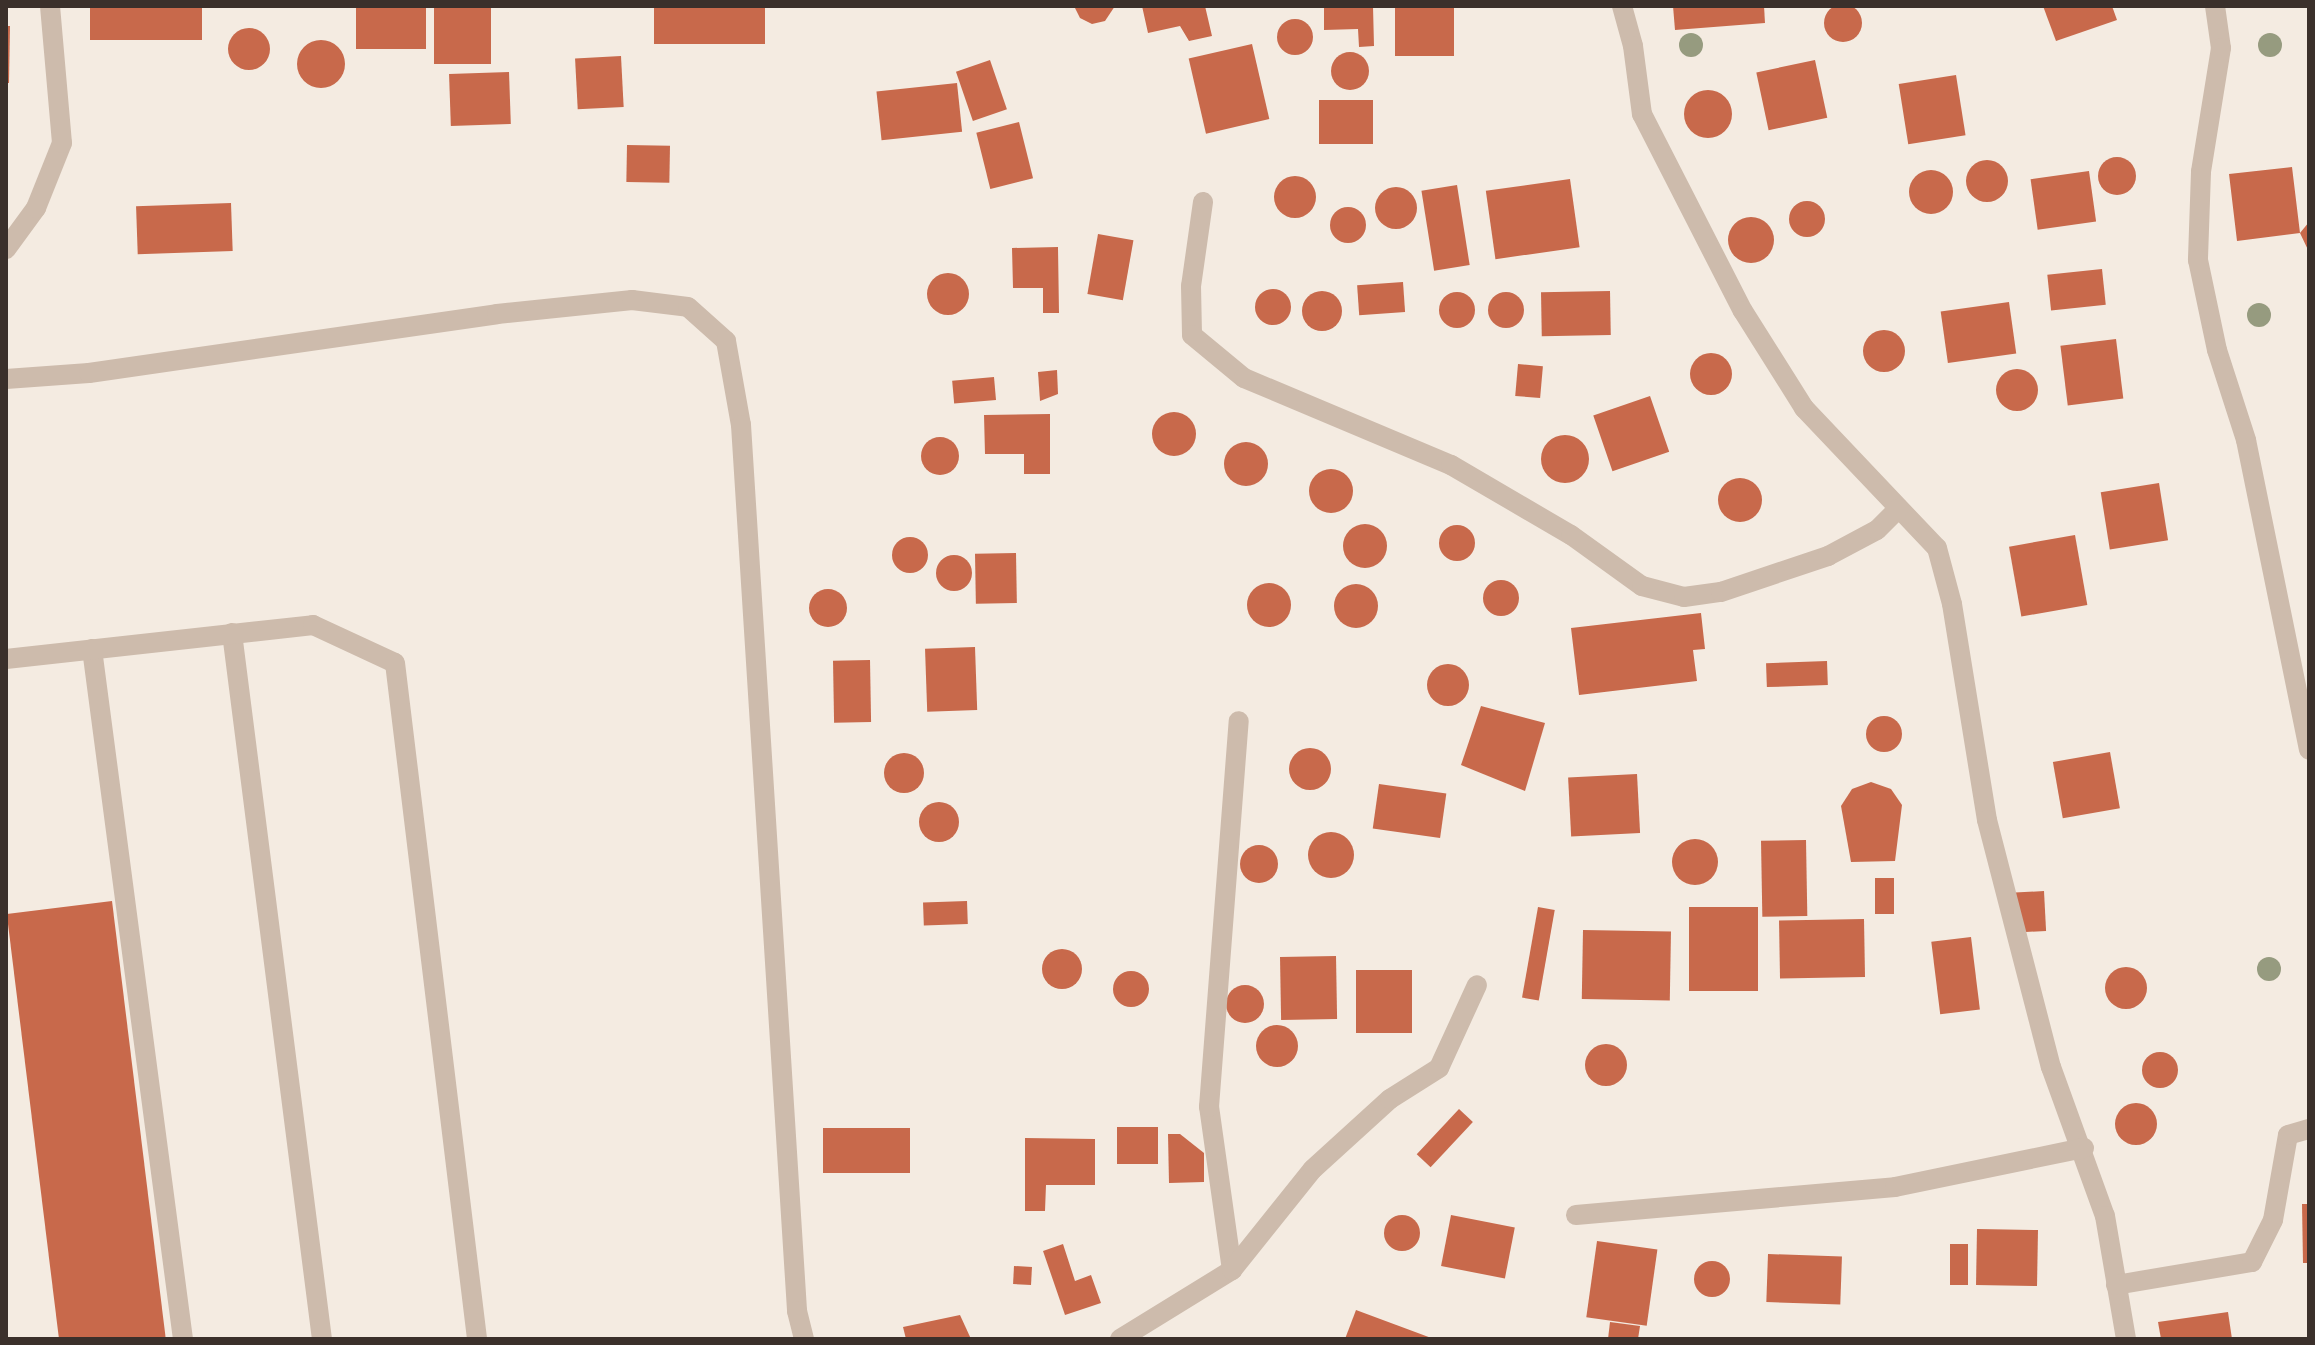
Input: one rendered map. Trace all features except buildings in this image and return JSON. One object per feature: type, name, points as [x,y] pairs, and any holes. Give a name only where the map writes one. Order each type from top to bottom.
[{"type":"street","points":[[6,249],[36,208],[62,143],[50,6]]},
{"type":"street","points":[[1622,6],[1633,46],[1642,114],[1735,298],[1804,408],[1937,548],[1952,604],[1987,820],[2051,1067],[2084,1148],[2105,1216],[2126,1339]]},
{"type":"street","points":[[2215,6],[2221,48],[2201,172],[2198,260],[2217,350],[2246,440],[2309,750]]},
{"type":"street","points":[[1203,202],[1191,286],[1192,335],[1244,378],[1451,465],[1571,535],[1642,586],[1684,597],[1721,592],[1828,556],[1877,530],[1898,509]]},
{"type":"street","points":[[6,379],[89,373],[632,300],[688,307],[726,341],[741,425],[797,1311],[804,1339]]},
{"type":"street","points":[[6,659],[313,625],[395,663],[477,1339]]},
{"type":"street","points":[[232,633],[322,1339]]},
{"type":"street","points":[[92,649],[183,1339]]},
{"type":"street","points":[[1232,1270],[1209,1107],[1239,721]]},
{"type":"street","points":[[1120,1339],[1232,1270],[1313,1169],[1390,1099],[1439,1068],[1477,985]]},
{"type":"street","points":[[2116,1285],[2252,1262],[2273,1220],[2288,1135],[2309,1129]]},
{"type":"street","points":[[1576,1215],[1895,1187],[2084,1148]]}]
